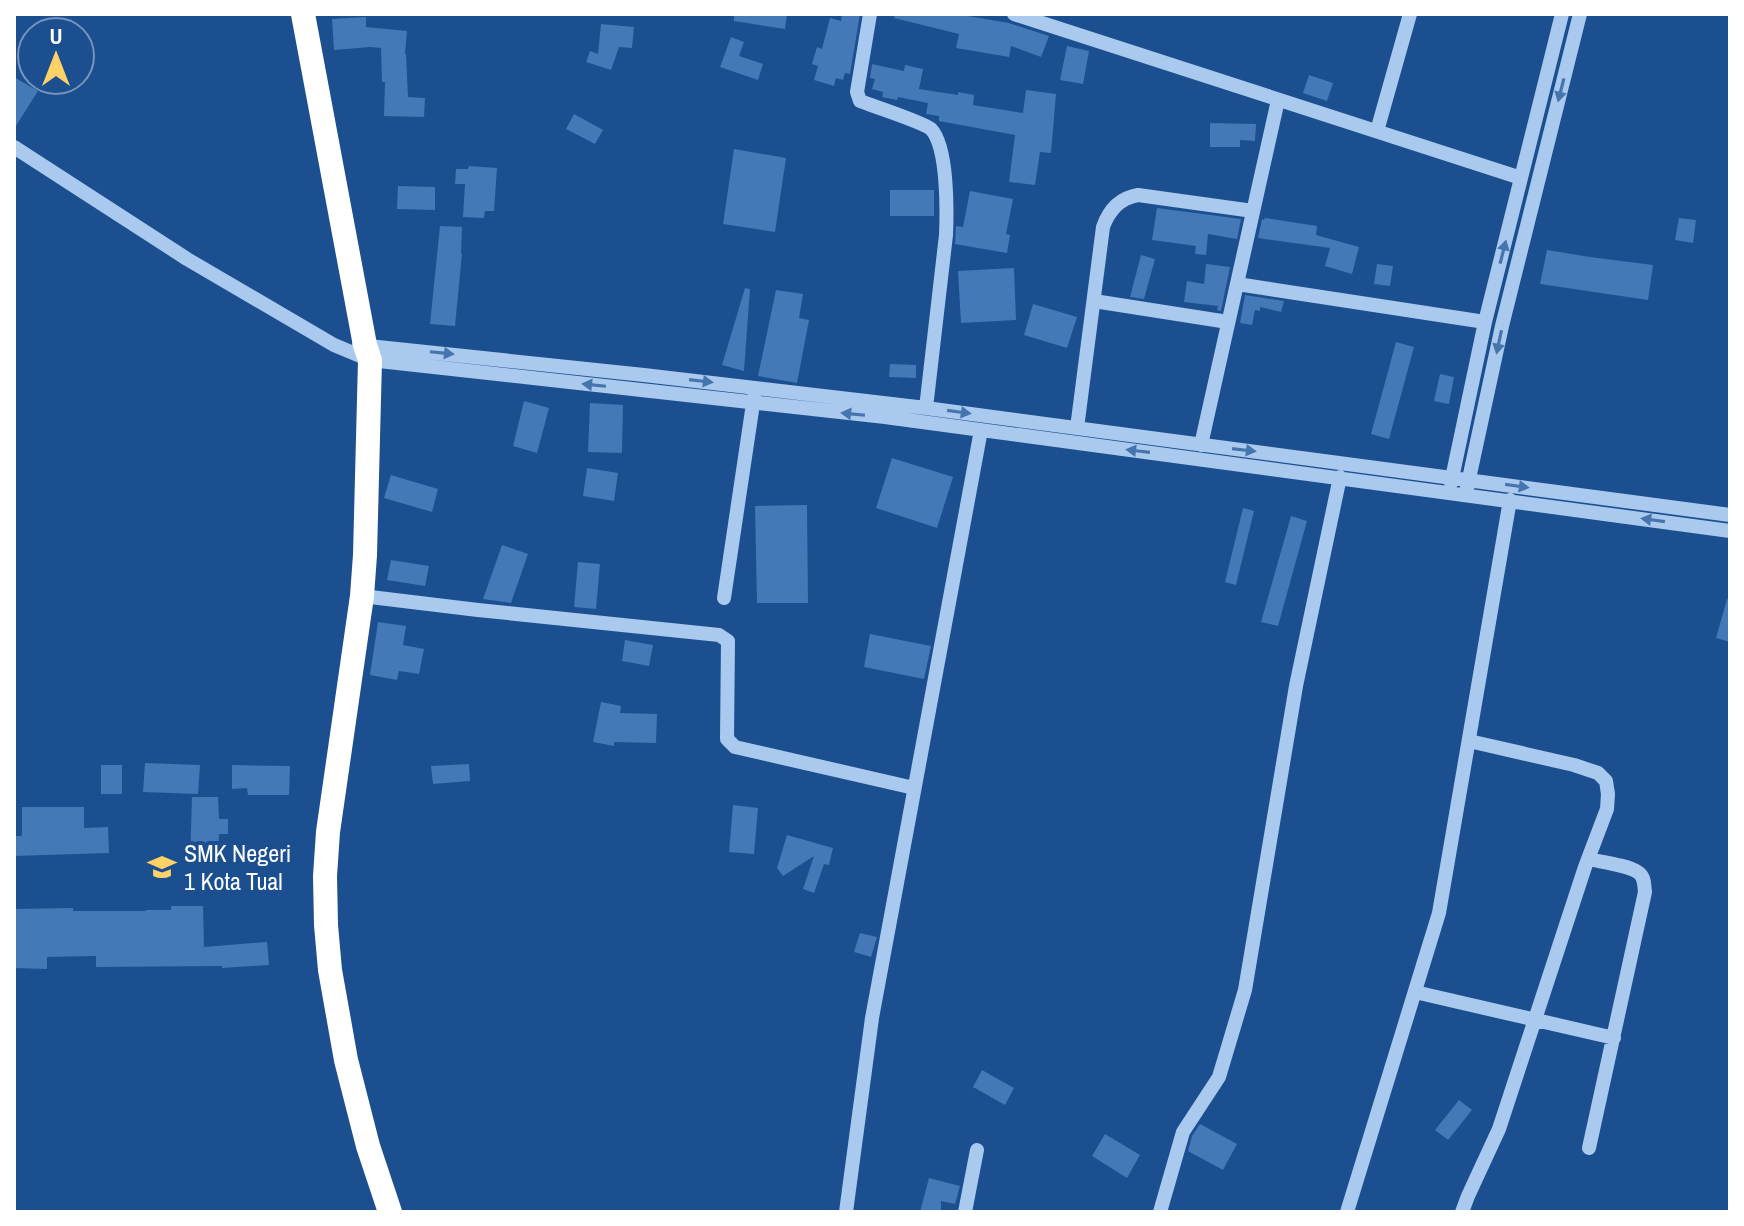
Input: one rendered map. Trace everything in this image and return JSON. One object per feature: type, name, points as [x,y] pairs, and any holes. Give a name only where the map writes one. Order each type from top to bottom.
[{"type":"highway","points":[[303,14],[367,353],[365,555],[362,596],[332,800],[325,876],[326,925],[330,970],[346,1060],[368,1146],[390,1212]]},
{"type":"street","points":[[870,14],[857,92],[860,101],[929,127],[938,140],[945,180],[946,235],[926,408]]},
{"type":"street","points":[[1014,14],[1521,178]]},
{"type":"street","points":[[1377,131],[1410,14]]},
{"type":"street","points":[[1450,484],[1485,322],[1562,14]]},
{"type":"street","points":[[1468,487],[1502,326],[1580,14]]},
{"type":"street","points":[[1201,445],[1278,100]]},
{"type":"street","points":[[14,147],[187,259],[334,345],[367,353],[754,395],[926,408],[1201,445],[1468,487],[1730,515]]},
{"type":"street","points":[[1077,428],[1103,227],[1114,207],[1138,195],[1253,211]]},
{"type":"street","points":[[1237,284],[1485,322]]},
{"type":"street","points":[[1094,301],[1228,322]]},
{"type":"street","points":[[754,395],[981,430],[1340,477],[1450,484]]},
{"type":"street","points":[[724,598],[754,395]]},
{"type":"street","points":[[846,1212],[872,1018],[981,430]]},
{"type":"street","points":[[1160,1212],[1183,1132],[1219,1077],[1245,990],[1296,686],[1340,477]]},
{"type":"street","points":[[1468,487],[1510,500],[1730,531]]},
{"type":"street","points":[[1347,1212],[1439,913],[1510,500]]},
{"type":"street","points":[[362,596],[719,635],[728,641],[727,739],[735,747],[914,788]]},
{"type":"street","points":[[1462,1212],[1499,1129],[1607,809],[1608,794],[1606,781],[1598,773],[1469,741]]},
{"type":"street","points":[[1588,859],[1640,874],[1645,892],[1589,1148]]},
{"type":"street","points":[[1415,992],[1614,1038]]},
{"type":"street","points":[[965,1212],[977,1150]]},
{"type":"building","points":[[734,14],[787,14],[785,29],[734,21]]},
{"type":"building","points":[[842,14],[860,14],[850,74],[845,73],[843,80],[836,78],[834,86],[814,80],[818,66],[812,64],[817,47],[822,49],[830,18],[841,21]]},
{"type":"building","points":[[895,14],[956,14],[1009,23],[1049,36],[1041,57],[1011,46],[1009,57],[956,48],[959,34],[894,18]]},
{"type":"building","points":[[366,17],[366,27],[407,31],[408,97],[425,98],[424,117],[384,116],[385,82],[382,82],[381,48],[334,50],[332,19]]},
{"type":"building","points":[[601,24],[634,27],[632,48],[619,47],[611,70],[586,62],[590,51],[598,54]]},
{"type":"building","points":[[731,37],[744,42],[739,56],[763,64],[758,80],[720,67]]},
{"type":"building","points":[[1067,46],[1089,51],[1083,84],[1060,80]]},
{"type":"building","points":[[872,64],[904,71],[905,65],[923,69],[919,89],[974,95],[973,105],[1023,113],[1026,90],[1056,94],[1051,153],[1040,152],[1035,185],[1009,182],[1015,135],[939,121],[939,116],[926,114],[928,103],[882,97],[883,92],[872,89],[875,79],[870,78]]},
{"type":"building","points":[[1309,75],[1333,83],[1327,101],[1303,93]]},
{"type":"building","points":[[14,77],[16,96],[35,96],[14,129]]},
{"type":"building","points":[[574,114],[603,130],[595,144],[566,129]]},
{"type":"building","points":[[1210,123],[1256,124],[1255,141],[1240,140],[1240,147],[1210,147]]},
{"type":"building","points":[[734,149],[786,158],[775,232],[723,224]]},
{"type":"building","points":[[469,166],[497,168],[494,211],[485,211],[484,218],[463,217],[465,184],[455,184],[456,169],[468,169]]},
{"type":"building","points":[[398,186],[435,187],[435,210],[397,209]]},
{"type":"building","points":[[890,190],[934,190],[934,216],[890,216]]},
{"type":"building","points":[[970,191],[1013,199],[1006,234],[1010,235],[1007,253],[955,244],[956,226],[963,227]]},
{"type":"building","points":[[1157,208],[1241,219],[1237,239],[1208,234],[1206,255],[1195,254],[1196,246],[1152,240]]},
{"type":"building","points":[[1679,218],[1696,220],[1693,243],[1675,240]]},
{"type":"building","points":[[1262,219],[1317,226],[1316,235],[1359,247],[1352,274],[1325,266],[1330,248],[1258,238]]},
{"type":"building","points":[[440,226],[462,227],[455,326],[430,324]]},
{"type":"building","points":[[1547,250],[1653,265],[1648,300],[1540,284]]},
{"type":"building","points":[[1141,255],[1155,259],[1144,299],[1130,297]]},
{"type":"building","points":[[1206,264],[1230,267],[1221,311],[1217,310],[1218,306],[1184,302],[1187,281],[1204,284]]},
{"type":"building","points":[[1377,264],[1393,266],[1390,286],[1374,284]]},
{"type":"building","points":[[1014,268],[1016,320],[961,323],[958,271]]},
{"type":"building","points":[[745,288],[750,289],[744,371],[722,365]]},
{"type":"building","points":[[776,290],[803,294],[799,318],[809,320],[797,383],[758,376]]},
{"type":"building","points":[[1245,295],[1284,301],[1281,312],[1260,307],[1260,311],[1255,310],[1252,325],[1240,323]]},
{"type":"building","points":[[1033,304],[1077,317],[1067,348],[1024,335]]},
{"type":"building","points":[[1396,342],[1414,347],[1389,439],[1371,434]]},
{"type":"building","points":[[890,364],[916,365],[916,378],[889,377]]},
{"type":"building","points":[[1440,374],[1454,377],[1449,404],[1434,401]]},
{"type":"building","points":[[524,401],[549,408],[537,453],[513,446]]},
{"type":"building","points":[[590,403],[623,405],[622,453],[588,452]]},
{"type":"building","points":[[892,458],[953,477],[937,528],[876,508]]},
{"type":"building","points":[[587,468],[618,473],[614,501],[583,496]]},
{"type":"building","points":[[391,475],[438,489],[432,512],[384,498]]},
{"type":"building","points":[[807,505],[808,603],[757,603],[755,506]]},
{"type":"building","points":[[1243,508],[1254,511],[1236,585],[1225,582]]},
{"type":"building","points":[[1291,516],[1307,521],[1278,626],[1261,622]]},
{"type":"building","points":[[502,545],[528,554],[511,603],[483,599]]},
{"type":"building","points":[[391,560],[429,566],[425,586],[387,580]]},
{"type":"building","points":[[578,562],[600,564],[596,609],[574,607]]},
{"type":"building","points":[[1727,599],[1730,600],[1730,642],[1716,638]]},
{"type":"building","points":[[378,622],[406,626],[403,645],[424,649],[419,674],[399,671],[397,680],[370,675]]},
{"type":"building","points":[[870,634],[931,646],[924,679],[864,667]]},
{"type":"building","points":[[625,640],[653,645],[649,666],[622,661]]},
{"type":"building","points":[[601,702],[621,706],[620,713],[657,714],[656,743],[614,742],[614,746],[593,742]]},
{"type":"building","points":[[145,763],[200,765],[198,794],[143,792]]},
{"type":"building","points":[[469,764],[470,781],[433,784],[431,766]]},
{"type":"building","points":[[101,765],[122,765],[122,794],[101,794]]},
{"type":"building","points":[[232,765],[290,766],[289,795],[248,795],[247,788],[232,789]]},
{"type":"building","points":[[192,797],[218,797],[219,819],[228,819],[228,834],[219,834],[218,862],[190,862]]},
{"type":"building","points":[[733,805],[758,808],[754,854],[729,852]]},
{"type":"building","points":[[22,807],[84,807],[84,828],[108,827],[109,853],[14,856],[14,836],[22,836]]},
{"type":"building","points":[[787,835],[833,848],[829,865],[824,864],[814,893],[803,889],[814,856],[783,876],[777,868]]},
{"type":"building","points":[[171,906],[203,906],[204,947],[267,942],[269,965],[222,968],[96,967],[96,956],[47,957],[47,969],[14,968],[14,909],[146,911],[171,910]]},
{"type":"building","points":[[860,933],[877,937],[871,957],[854,952]]},
{"type":"building","points":[[982,1070],[1014,1088],[1005,1105],[973,1087]]},
{"type":"building","points":[[1459,1100],[1472,1110],[1448,1140],[1435,1130]]},
{"type":"building","points":[[1200,1124],[1237,1144],[1223,1170],[1188,1151],[1192,1136]]},
{"type":"building","points":[[1105,1134],[1140,1155],[1127,1178],[1092,1156]]},
{"type":"building","points":[[929,1178],[960,1186],[955,1204],[941,1201],[941,1212],[920,1212]]},
{"type":"place","name":"SMK Negeri 1 Kota Tual","points":[[162,867]]}]
